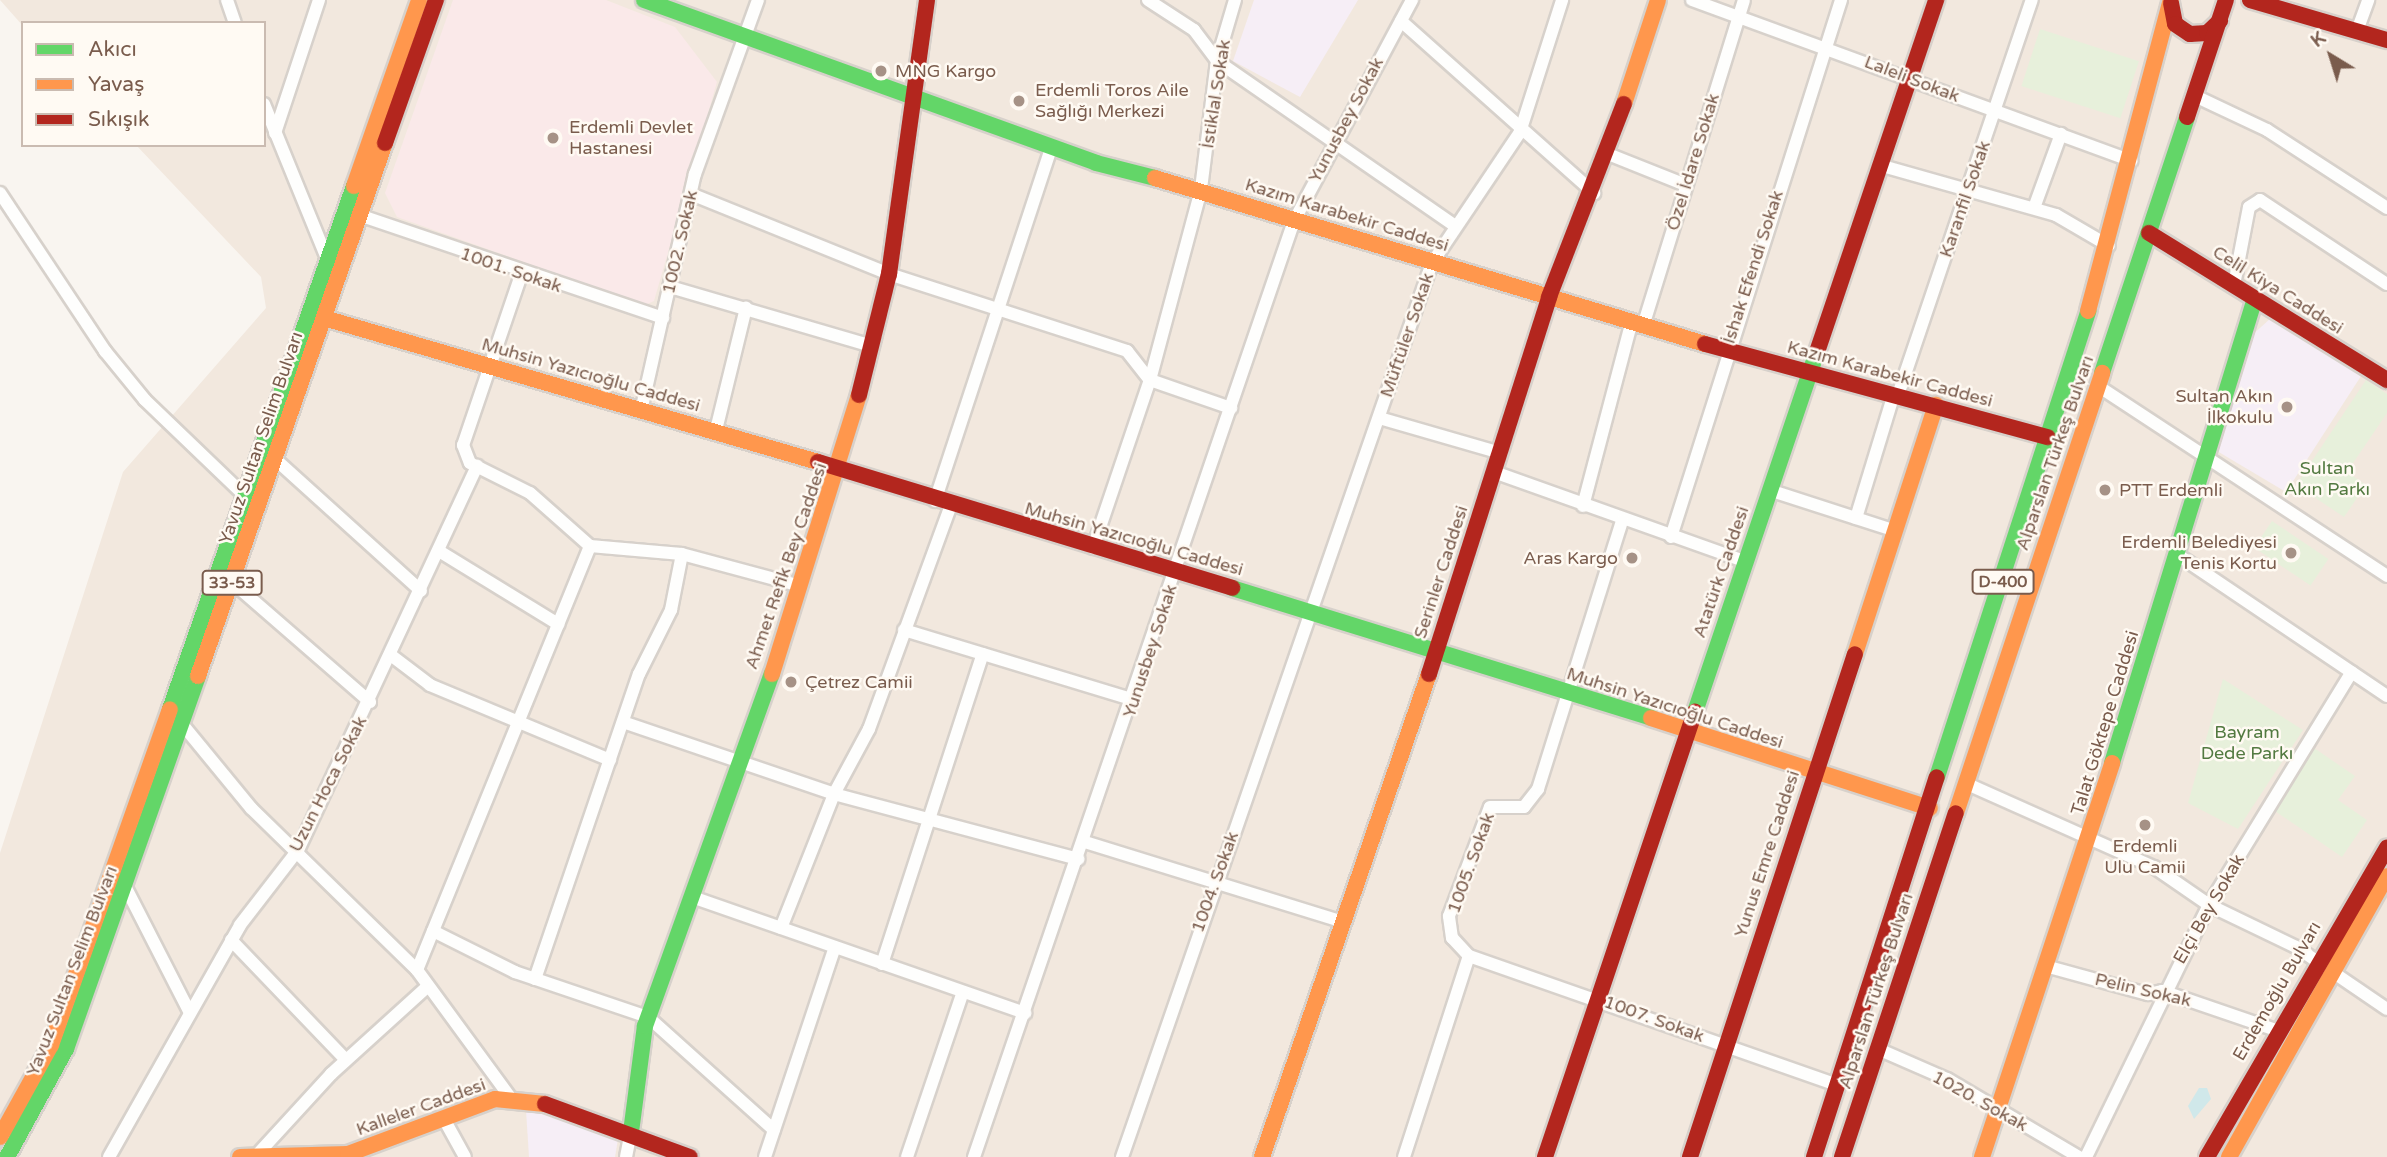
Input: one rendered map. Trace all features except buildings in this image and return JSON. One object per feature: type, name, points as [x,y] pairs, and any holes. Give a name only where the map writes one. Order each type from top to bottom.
[{"type":"main road","name":"Yavuz Sultan Selim Bulvarı","points":[[0,1137],[51,1045],[419,0]]},
{"type":"main road","name":"Yavuz Sultan Selim Bulvarı","points":[[7,1157],[66,1049],[436,0]]},
{"type":"main road","name":"Kazım Karabekir Caddesi","points":[[644,0],[746,38],[915,93],[1052,146],[1201,189],[1294,221],[1638,322],[1726,351],[2048,436]]},
{"type":"main road","name":"Ahmet Refik Bey Caddesi","points":[[631,1132],[648,1017],[743,758],[797,585],[839,471],[872,346],[889,274],[927,0]]},
{"type":"main road","name":"Serinler Caddesi","points":[[1262,1157],[1438,647],[1549,297],[1594,193],[1658,0]]},
{"type":"main road","name":"Atatürk Caddesi","points":[[1545,1157],[1602,999],[1744,561],[1812,372],[1936,0]]},
{"type":"main road","points":[[2171,0],[2175,24],[2190,34],[2207,33],[2220,21]]},
{"type":"main road","name":"Alparslan Türkeş Bulvarı","points":[[1814,1157],[1930,808],[2109,246],[2171,0]]},
{"type":"main road","name":"Alparslan Türkeş Bulvarı","points":[[1842,1157],[2226,0]]},
{"type":"main road","points":[[2250,0],[2387,40]]},
{"type":"main road","name":"Celil Kiya Caddesi","points":[[2150,233],[2387,379]]},
{"type":"main road","name":"Talat Göktepe Caddesi","points":[[1982,1157],[2049,967],[2255,298]]},
{"type":"main road","name":"Muhsin Yazıcıoğlu Caddesi","points":[[324,318],[716,430],[839,471],[1176,574],[1314,609],[1438,647],[1687,733],[1930,808]]},
{"type":"main road","name":"Yunus Emre Caddesi","points":[[1690,1157],[1724,1045],[1936,405]]},
{"type":"main road","name":"Erdemoğlu Bulvarı","points":[[2207,1157],[2316,960],[2387,848]]},
{"type":"main road","name":"Erdemoğlu Bulvarı","points":[[2230,1157],[2387,876]]},
{"type":"main road","name":"Kalleler Caddesi","points":[[240,1157],[348,1154],[495,1099],[513,1101],[631,1132],[690,1157]]},
{"type":"street","points":[[226,0],[234,21]]},
{"type":"street","points":[[275,133],[318,0]]},
{"type":"street","name":"1002. Sokak","points":[[642,411],[691,194],[720,95],[746,38],[758,0]]},
{"type":"street","points":[[1149,0],[1194,30],[1217,61],[1454,225]]},
{"type":"street","name":"İstiklal Sokak","points":[[1093,548],[1150,380],[1201,189],[1217,61],[1235,0]]},
{"type":"street","name":"Yunusbey Sokak","points":[[974,1157],[1134,700],[1294,221],[1333,141],[1412,0]]},
{"type":"street","name":"Müftüler Sokak","points":[[1314,609],[1432,262],[1454,225],[1520,132],[1562,0]]},
{"type":"street","name":"Laleli Sokak","points":[[1692,0],[2131,162]]},
{"type":"street","name":"Özel İdare Sokak","points":[[1583,506],[1638,322],[1686,185],[1744,0]]},
{"type":"street","name":"İshak Efendi Sokak","points":[[1671,537],[1726,351],[1823,47],[1841,0]]},
{"type":"street","name":"Karanfil Sokak","points":[[1856,518],[1967,189],[1997,111],[2032,0]]},
{"type":"street","points":[[2357,32],[2368,0]]},
{"type":"street","points":[[1401,21],[1520,132],[1594,193]]},
{"type":"street","points":[[2195,96],[2267,130],[2387,208]]},
{"type":"street","points":[[266,109],[327,258]]},
{"type":"street","points":[[2034,208],[2061,134]]},
{"type":"street","points":[[781,928],[835,794],[869,729],[904,630],[999,305],[1052,146]]},
{"type":"street","points":[[1608,154],[1686,185]]},
{"type":"street","points":[[1879,165],[2034,208],[2109,246]]},
{"type":"street","points":[[0,193],[105,351],[145,400],[245,496]]},
{"type":"street","points":[[691,194],[889,274],[999,305],[1127,351],[1150,380],[1231,408]]},
{"type":"street","points":[[2234,285],[2249,207],[2260,200],[2387,284]]},
{"type":"street","name":"1001. Sokak","points":[[362,216],[521,275],[663,318]]},
{"type":"street","points":[[521,275],[492,367],[463,445],[477,466],[530,493],[590,546],[682,554],[797,585]]},
{"type":"street","points":[[670,287],[872,346]]},
{"type":"street","points":[[716,430],[746,308]]},
{"type":"street","points":[[2098,386],[2387,576]]},
{"type":"street","points":[[1379,418],[1500,453]]},
{"type":"street","points":[[274,458],[421,591]]},
{"type":"street","name":"Uzun Hoca Sokak","points":[[109,1157],[231,940],[299,850],[370,702],[477,466]]},
{"type":"street","points":[[1493,472],[1622,521],[1744,561]]},
{"type":"street","points":[[1769,490],[1896,530]]},
{"type":"street","name":"1005. Sokak","points":[[1469,956],[1452,938],[1454,904],[1490,807],[1524,807],[1538,789],[1622,521]]},
{"type":"street","points":[[417,970],[590,546]]},
{"type":"street","points":[[439,551],[558,624]]},
{"type":"street","points":[[535,979],[623,722],[671,611],[682,554]]},
{"type":"street","points":[[2178,555],[2387,696]]},
{"type":"street","points":[[232,582],[370,702]]},
{"type":"street","name":"1004. Sokak","points":[[1122,1157],[1215,881],[1314,609]]},
{"type":"street","points":[[904,630],[1134,700]]},
{"type":"street","points":[[882,964],[983,654]]},
{"type":"street","points":[[391,656],[430,685],[610,760]]},
{"type":"street","name":"Elçi Bey Sokak","points":[[2086,1157],[2162,991],[2209,905],[2352,672]]},
{"type":"street","points":[[623,722],[743,758],[835,794],[1079,859]]},
{"type":"street","points":[[182,724],[251,808],[299,850],[417,970],[513,1101]]},
{"type":"street","points":[[1965,783],[2090,836],[2154,867],[2209,905],[2316,960],[2387,1009]]},
{"type":"street","points":[[1085,842],[1343,922]]},
{"type":"street","points":[[125,886],[189,1011]]},
{"type":"street","points":[[692,897],[1025,1013]]},
{"type":"street","points":[[433,931],[535,979],[648,1017],[774,1130]]},
{"type":"street","points":[[231,940],[346,1060]]},
{"type":"street","points":[[765,1157],[835,947]]},
{"type":"street","points":[[1404,1157],[1469,956]]},
{"type":"street","name":"1007. Sokak","points":[[1469,956],[1602,999],[1838,1086]]},
{"type":"street","name":"Pelin Sokak","points":[[2049,967],[2148,993],[2162,991],[2276,1030]]},
{"type":"street","points":[[255,1157],[346,1060],[428,986]]},
{"type":"street","points":[[907,1157],[963,992]]},
{"type":"street","name":"1020. Sokak","points":[[1878,1049],[1998,1111],[2079,1157]]},
{"type":"street","points":[[444,1119],[465,1157]]},
{"type":"street","points":[[626,1157],[631,1132]]},
{"type":"shaded area","points":[[0,0],[2387,0],[2387,1157],[0,1157],[0,853],[123,472],[266,308],[261,277],[138,147],[266,147],[266,21],[21,21],[21,24]]},
{"type":"shaded area","name":"Erdemli Devlet Hastanesi","points":[[453,0],[606,0],[675,27],[717,82],[654,301],[645,305],[397,217],[385,193]]},
{"type":"shaded area","points":[[1254,0],[1358,0],[1300,97],[1233,61]]},
{"type":"shaded area","name":"Sultan Akın İlkokulu","points":[[2271,318],[2363,373],[2286,492],[2217,451],[2250,337]]},
{"type":"shaded area","points":[[526,1110],[619,1133],[615,1157],[529,1157]]},
{"type":"green space","points":[[2040,29],[2139,61],[2120,118],[2021,86]]},
{"type":"green space","name":"Sultan Akın Parkı","points":[[2366,380],[2387,394],[2387,413],[2347,472],[2366,485],[2344,517],[2296,485]]},
{"type":"green space","name":"Erdemli Belediyesi Tenis Kortu","points":[[2272,521],[2328,559],[2310,586],[2254,548]]},
{"type":"green space","name":"Bayram Dede Parkı","points":[[2223,679],[2303,730],[2238,829],[2188,803]]},
{"type":"green space","name":"Bayram Dede Parkı","points":[[2314,748],[2355,776],[2338,800],[2367,820],[2342,857],[2272,809]]},
{"type":"water","points":[[2199,1088],[2207,1088],[2211,1099],[2194,1119],[2188,1106]]},
{"type":"traffic: fast","points":[[644,0],[1096,163],[1155,178]]},
{"type":"traffic: fast","points":[[2102,373],[2187,117]]},
{"type":"traffic: fast","points":[[170,709],[354,186]]},
{"type":"traffic: fast","points":[[2112,763],[2255,298]]},
{"type":"traffic: fast","points":[[1937,777],[2088,311]]},
{"type":"traffic: fast","points":[[1695,712],[1817,352]]},
{"type":"traffic: fast","points":[[1232,588],[1651,718]]},
{"type":"traffic: fast","points":[[631,1132],[645,1026],[772,674]]},
{"type":"traffic: fast","points":[[7,1157],[66,1049],[198,676]]},
{"type":"traffic: slow","points":[[354,186],[419,0]]},
{"type":"traffic: slow","points":[[1624,104],[1658,0]]},
{"type":"traffic: slow","points":[[2088,311],[2171,0]]},
{"type":"traffic: slow","points":[[198,676],[385,143]]},
{"type":"traffic: slow","points":[[1155,178],[1705,344]]},
{"type":"traffic: slow","points":[[324,318],[818,462]]},
{"type":"traffic: slow","points":[[1956,813],[2102,373]]},
{"type":"traffic: slow","points":[[772,674],[859,395]]},
{"type":"traffic: slow","points":[[1855,654],[1936,405]]},
{"type":"traffic: slow","points":[[1262,1157],[1429,674]]},
{"type":"traffic: slow","points":[[0,1137],[51,1045],[170,709]]},
{"type":"traffic: slow","points":[[1651,718],[1930,808]]},
{"type":"traffic: slow","points":[[1982,1157],[2112,763]]},
{"type":"traffic: slow","points":[[2229,1157],[2387,876]]},
{"type":"traffic: slow","points":[[240,1157],[348,1154],[495,1099],[545,1104]]},
{"type":"traffic: jam","points":[[385,143],[436,0]]},
{"type":"traffic: jam","points":[[859,395],[889,274],[927,0]]},
{"type":"traffic: jam","points":[[1817,352],[1936,0]]},
{"type":"traffic: jam","points":[[2187,117],[2226,0]]},
{"type":"traffic: jam","points":[[2250,0],[2387,40]]},
{"type":"traffic: jam","points":[[2171,3],[2175,24],[2190,34],[2207,33],[2220,21]]},
{"type":"traffic: jam","points":[[1429,674],[1549,297],[1624,104]]},
{"type":"traffic: jam","points":[[2149,233],[2387,380]]},
{"type":"traffic: jam","points":[[1705,344],[2048,437]]},
{"type":"traffic: jam","points":[[818,462],[1232,588]]},
{"type":"traffic: jam","points":[[1690,1157],[1855,654]]},
{"type":"traffic: jam","points":[[1545,1157],[1695,712]]},
{"type":"traffic: jam","points":[[1814,1157],[1937,777]]},
{"type":"traffic: jam","points":[[1842,1157],[1956,813]]},
{"type":"traffic: jam","points":[[2207,1157],[2387,848]]},
{"type":"traffic: jam","points":[[545,1104],[690,1157]]},
{"type":"place","name":"MNG Kargo","points":[[881,71]]},
{"type":"place","name":"Erdemli Toros Aile Sağlığı Merkezi","points":[[1019,101]]},
{"type":"place","name":"Erdemli Devlet Hastanesi","points":[[553,138]]},
{"type":"place","name":"Sultan Akın İlkokulu","points":[[2287,407]]},
{"type":"place","name":"PTT Erdemli","points":[[2105,490]]},
{"type":"place","name":"Erdemli Belediyesi Tenis Kortu","points":[[2291,553]]},
{"type":"place","name":"Aras Kargo","points":[[1632,558]]},
{"type":"place","name":"Çetrez Camii","points":[[791,682]]},
{"type":"place","name":"Erdemli Ulu Camii","points":[[2145,825]]}]
